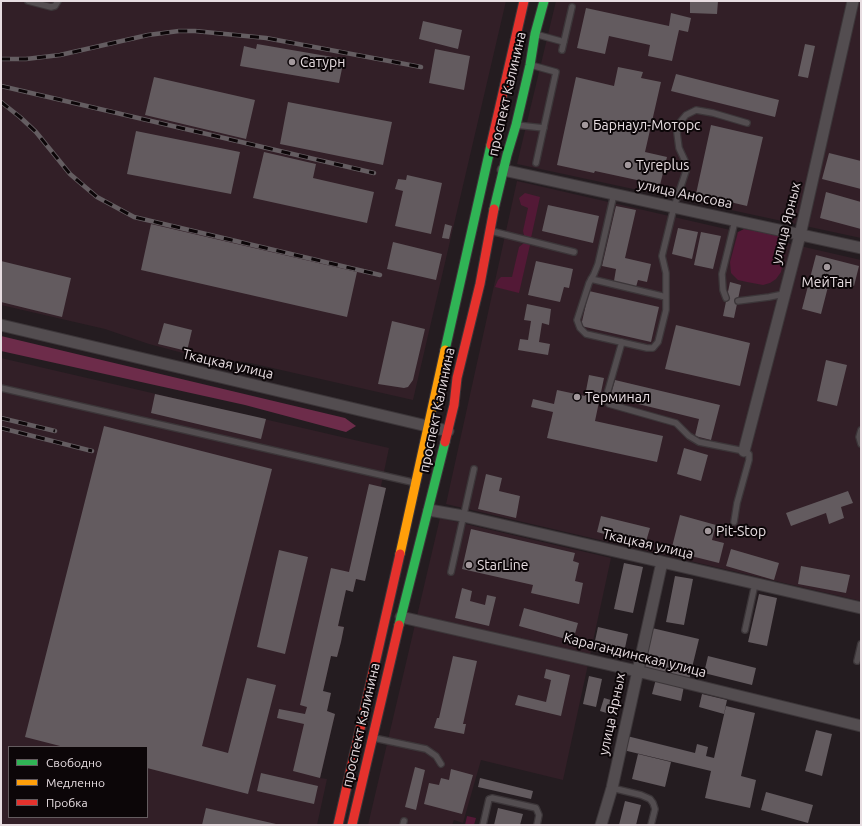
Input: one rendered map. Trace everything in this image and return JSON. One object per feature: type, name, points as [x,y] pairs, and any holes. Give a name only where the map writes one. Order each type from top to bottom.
[{"type":"main road","name":"проспект Калинина","points":[[338,825],[412,504],[428,426],[488,166],[524,1]]},
{"type":"main road","name":"проспект Калинина","points":[[352,825],[401,617],[448,431],[454,405],[457,378],[491,231],[503,170],[516,125],[530,65],[535,34],[544,1]]},
{"type":"main road","points":[[488,166],[503,170]]},
{"type":"main road","points":[[412,504],[429,510]]},
{"type":"street","name":"улица Ярных","points":[[744,451],[800,235],[853,1]]},
{"type":"street","name":"улица Аносова","points":[[503,170],[861,248]]},
{"type":"street","name":"Ткацкая улица","points":[[1,325],[448,431]]},
{"type":"street","name":"Ткацкая улица","points":[[429,510],[463,516],[861,608]]},
{"type":"street","name":"улица Ярных","points":[[601,825],[612,788],[662,562]]},
{"type":"street","name":"Карагандинская улица","points":[[401,617],[637,671],[861,726]]},
{"type":"lane","points":[[28,1],[51,7],[55,6],[58,1]]},
{"type":"lane","points":[[562,50],[572,7]]},
{"type":"lane","points":[[535,34],[564,42]]},
{"type":"lane","points":[[530,65],[556,72],[536,163]]},
{"type":"lane","points":[[614,194],[598,264],[577,320],[580,328],[586,334],[647,348],[653,348],[658,342],[666,310],[666,273],[662,256],[674,207],[686,171],[679,148],[677,133],[681,121],[686,115],[696,110],[713,113],[747,123]]},
{"type":"lane","points":[[516,125],[544,128]]},
{"type":"lane","points":[[726,298],[723,290],[722,274],[735,221]]},
{"type":"lane","points":[[491,231],[574,252]]},
{"type":"lane","points":[[591,280],[666,297]]},
{"type":"lane","points":[[738,300],[784,294]]},
{"type":"lane","points":[[622,342],[606,399],[610,404],[676,423],[699,442],[744,451],[749,454],[750,460],[737,503],[734,522]]},
{"type":"lane","points":[[1,388],[416,483]]},
{"type":"lane","points":[[861,430],[859,437],[861,444]]},
{"type":"lane","points":[[451,572],[474,469]]},
{"type":"lane","points":[[745,630],[755,584]]},
{"type":"lane","points":[[857,661],[861,644]]},
{"type":"lane","points":[[373,737],[426,749],[436,756],[441,764]]},
{"type":"lane","points":[[612,788],[641,795],[650,799],[655,809],[651,825]]},
{"type":"lane","points":[[483,825],[489,799],[492,798],[536,808],[539,815],[537,825]]},
{"type":"shaded area","points":[[1,1],[506,1],[413,400],[246,362],[218,360],[183,353],[149,344],[105,329],[1,305]]},
{"type":"shaded area","points":[[556,1],[861,1],[861,238],[517,164]]},
{"type":"shaded area","points":[[517,181],[861,260],[861,601],[446,504]]},
{"type":"shaded area","points":[[525,193],[540,197],[531,238],[526,237],[523,231],[528,208],[521,205],[519,198]]},
{"type":"shaded area","points":[[744,229],[782,236],[787,242],[781,272],[776,279],[770,283],[763,285],[738,280],[731,273],[730,262],[738,232]]},
{"type":"shaded area","points":[[524,243],[530,245],[519,293],[495,287],[501,277],[512,277],[519,247]]},
{"type":"shaded area","points":[[1,336],[345,418],[356,426],[346,432],[245,405],[1,351]]},
{"type":"shaded area","points":[[1,358],[389,448],[381,486],[386,488],[365,581],[356,579],[353,592],[346,590],[338,625],[344,627],[341,642],[337,657],[331,656],[323,691],[327,711],[335,714],[320,778],[327,779],[317,825],[1,825]]},
{"type":"shaded area","points":[[440,518],[611,558],[563,780],[481,760],[463,823],[454,820],[452,825],[368,825]]},
{"type":"shaded area","points":[[467,816],[476,818],[474,825],[465,825]]},
{"type":"building","points":[[690,1],[718,1],[717,14],[690,13]]},
{"type":"building","points":[[586,8],[669,26],[671,13],[691,18],[688,32],[679,30],[672,61],[648,56],[650,45],[609,36],[605,54],[577,48]]},
{"type":"building","points":[[423,21],[462,30],[458,49],[419,39]]},
{"type":"building","name":"Сатурн","points":[[257,44],[344,59],[339,83],[240,66],[244,46],[256,49]]},
{"type":"building","points":[[805,44],[815,46],[808,78],[798,76]]},
{"type":"building","points":[[435,49],[470,56],[464,90],[429,83]]},
{"type":"building","points":[[618,67],[643,72],[641,78],[661,82],[645,152],[667,157],[660,185],[595,171],[594,173],[557,165],[576,77],[614,86]]},
{"type":"building","points":[[676,74],[779,100],[775,117],[671,91]]},
{"type":"building","points":[[154,77],[255,100],[246,139],[145,115]]},
{"type":"building","points":[[288,102],[392,122],[383,165],[280,144]]},
{"type":"building","points":[[711,125],[763,137],[747,206],[696,194]]},
{"type":"building","points":[[136,131],[240,152],[231,194],[127,174]]},
{"type":"building","points":[[264,152],[316,164],[313,178],[374,192],[367,223],[253,198]]},
{"type":"building","points":[[829,153],[861,161],[861,189],[822,179]]},
{"type":"building","points":[[407,175],[442,183],[431,234],[395,226],[403,191],[395,189],[398,179],[406,180]]},
{"type":"building","points":[[826,192],[861,202],[861,229],[820,218]]},
{"type":"building","points":[[548,205],[599,216],[593,243],[542,231]]},
{"type":"building","points":[[616,206],[636,210],[625,258],[651,264],[647,282],[638,280],[636,287],[614,281],[616,269],[602,266]]},
{"type":"building","points":[[151,224],[357,272],[347,317],[141,270]]},
{"type":"building","points":[[445,224],[452,226],[449,239],[442,238]]},
{"type":"building","points":[[678,228],[698,232],[692,259],[672,254]]},
{"type":"building","points":[[701,232],[721,236],[713,269],[694,265]]},
{"type":"building","points":[[393,242],[442,254],[436,280],[387,269]]},
{"type":"building","points":[[816,255],[859,266],[854,286],[830,279],[821,314],[802,309]]},
{"type":"building","points":[[1,261],[71,278],[62,317],[1,302]]},
{"type":"building","points":[[536,261],[573,269],[569,288],[564,287],[560,302],[528,295]]},
{"type":"building","points":[[730,282],[741,285],[734,318],[723,316]]},
{"type":"building","points":[[589,291],[659,307],[651,342],[581,326]]},
{"type":"building","points":[[527,304],[551,309],[549,325],[542,323],[539,342],[550,344],[548,355],[518,350],[520,339],[528,340],[531,321],[524,320]]},
{"type":"building","points":[[392,321],[425,329],[413,380],[408,387],[404,388],[378,384]]},
{"type":"building","points":[[164,323],[192,330],[187,351],[158,344]]},
{"type":"building","points":[[676,325],[750,343],[740,386],[665,369]]},
{"type":"building","points":[[826,360],[847,365],[837,406],[817,401]]},
{"type":"building","points":[[589,375],[604,378],[595,421],[663,436],[657,462],[547,438],[553,412],[531,407],[533,399],[554,404],[557,390],[585,396]]},
{"type":"building","points":[[615,380],[720,405],[711,440],[695,436],[699,419],[610,397]]},
{"type":"building","points":[[155,394],[266,419],[261,439],[151,413]]},
{"type":"building","points":[[104,426],[272,469],[202,746],[228,753],[247,678],[276,685],[248,794],[148,768],[148,746],[60,746],[25,737]]},
{"type":"building","points":[[684,448],[708,455],[701,481],[677,474]]},
{"type":"building","points":[[486,474],[502,478],[499,491],[520,496],[516,518],[478,509]]},
{"type":"building","points":[[369,484],[386,488],[365,581],[356,579],[353,592],[346,590],[338,626],[344,627],[341,642],[337,657],[331,656],[323,691],[331,693],[327,711],[335,714],[320,778],[293,771],[304,724],[277,718],[279,709],[305,714],[307,707],[300,705],[331,568],[349,572]]},
{"type":"building","points":[[848,491],[853,503],[841,507],[844,518],[829,524],[826,513],[791,526],[786,513]]},
{"type":"building","points":[[680,515],[716,525],[712,540],[724,543],[719,563],[671,551]]},
{"type":"building","points":[[601,516],[650,528],[645,545],[597,532]]},
{"type":"building","points":[[471,529],[575,553],[573,561],[579,563],[575,581],[583,583],[579,604],[531,593],[533,585],[462,569]]},
{"type":"building","points":[[731,549],[779,563],[774,580],[726,566]]},
{"type":"building","points":[[279,550],[308,557],[285,654],[257,647]]},
{"type":"building","points":[[624,563],[643,567],[633,613],[614,609]]},
{"type":"building","points":[[801,566],[850,575],[846,593],[798,584]]},
{"type":"building","points":[[675,576],[693,579],[684,625],[666,622]]},
{"type":"building","points":[[462,588],[472,591],[470,601],[485,605],[487,595],[496,597],[489,626],[455,618]]},
{"type":"building","points":[[759,594],[777,598],[767,646],[748,642]]},
{"type":"building","points":[[524,608],[578,623],[573,641],[519,626]]},
{"type":"building","points":[[598,627],[628,634],[623,657],[593,650]]},
{"type":"building","points":[[652,628],[699,639],[689,680],[642,669]]},
{"type":"building","points":[[453,656],[477,661],[463,724],[466,724],[464,734],[434,728],[437,718],[439,718]]},
{"type":"building","points":[[708,656],[756,668],[752,685],[704,673]]},
{"type":"building","points":[[546,669],[570,675],[561,716],[515,705],[518,695],[546,702],[551,680],[544,678]]},
{"type":"building","points":[[589,676],[602,679],[596,707],[583,704]]},
{"type":"building","points":[[656,679],[684,686],[681,701],[652,694]]},
{"type":"building","points":[[702,694],[727,700],[724,714],[699,707]]},
{"type":"building","points":[[604,698],[614,701],[610,714],[600,711]]},
{"type":"building","points":[[726,706],[755,713],[741,776],[756,780],[750,808],[705,798],[711,771],[623,750],[627,736],[695,753],[697,744],[708,747],[706,756],[714,758]]},
{"type":"building","points":[[816,730],[832,734],[822,776],[805,771]]},
{"type":"building","points":[[638,754],[671,762],[665,787],[632,779]]},
{"type":"building","points":[[415,767],[425,770],[416,810],[405,807]]},
{"type":"building","points":[[451,769],[473,775],[462,814],[424,804],[429,783],[439,785],[441,778],[449,780]]},
{"type":"building","points":[[261,773],[318,786],[314,804],[257,791]]},
{"type":"building","points":[[480,778],[533,791],[531,799],[478,787]]},
{"type":"building","points":[[766,792],[813,805],[808,823],[761,810]]},
{"type":"building","points":[[625,801],[641,805],[636,825],[619,825]]},
{"type":"building","points":[[206,808],[276,824],[276,825],[202,825]]},
{"type":"building","points":[[498,808],[523,814],[520,825],[494,825]]},
{"type":"railway","points":[[1,59],[26,59],[60,55],[148,35],[179,31],[195,31],[266,38],[421,67]]},
{"type":"railway","points":[[1,86],[374,173]]},
{"type":"railway","points":[[1,102],[36,132],[70,174],[97,197],[134,217],[380,275]]},
{"type":"railway","points":[[1,418],[55,431]]},
{"type":"railway","points":[[1,428],[92,451]]},
{"type":"traffic: fast","points":[[494,209],[516,125],[530,65],[535,34],[544,1]]},
{"type":"traffic: fast","points":[[445,350],[491,145]]},
{"type":"traffic: fast","points":[[399,625],[445,442]]},
{"type":"traffic: slow","points":[[400,554],[445,350]]},
{"type":"traffic: jam","points":[[491,145],[524,1]]},
{"type":"traffic: jam","points":[[445,442],[454,405],[457,378],[480,284],[494,209]]},
{"type":"traffic: jam","points":[[338,825],[400,554]]},
{"type":"traffic: jam","points":[[352,825],[399,625]]},
{"type":"place","name":"Сатурн","points":[[292,62]]},
{"type":"place","name":"Барнаул-Моторс","points":[[585,125]]},
{"type":"place","name":"Tyreplus","points":[[628,165]]},
{"type":"place","name":"МейТан","points":[[827,267]]},
{"type":"place","name":"Терминал","points":[[577,397]]},
{"type":"place","name":"Pit-Stop","points":[[708,531]]},
{"type":"place","name":"StarLine","points":[[469,565]]}]
